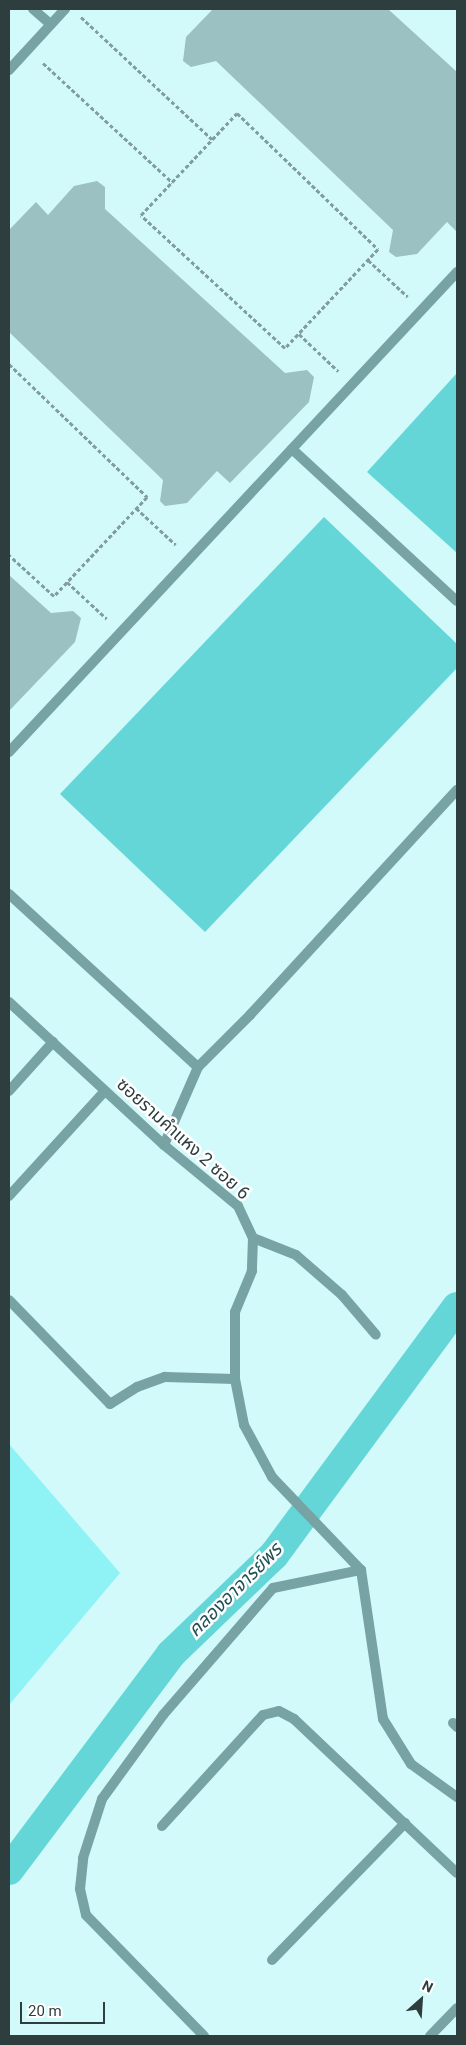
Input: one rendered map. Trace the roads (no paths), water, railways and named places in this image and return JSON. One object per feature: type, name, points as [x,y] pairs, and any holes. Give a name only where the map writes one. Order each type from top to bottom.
[{"type":"street","points":[[34,9],[50,24]]},
{"type":"street","points":[[9,70],[65,9]]},
{"type":"street","points":[[9,752],[457,272]]},
{"type":"street","points":[[292,449],[457,601]]},
{"type":"street","points":[[164,1145],[198,1067],[250,1015],[457,790]]},
{"type":"street","points":[[9,894],[198,1067]]},
{"type":"street","name":"ซอยรามคำแหง 2 ซอย 6","points":[[9,1002],[164,1145],[238,1206],[253,1238],[252,1271],[235,1312],[235,1379],[244,1425],[272,1477],[361,1570]]},
{"type":"street","points":[[9,1092],[53,1042]]},
{"type":"street","points":[[9,1196],[105,1091]]},
{"type":"street","points":[[253,1238],[296,1256],[342,1296],[376,1335]]},
{"type":"street","points":[[9,1300],[110,1404],[137,1387],[164,1377],[235,1379]]},
{"type":"street","points":[[204,2036],[86,1915],[80,1889],[84,1858],[102,1799],[163,1715],[273,1588],[361,1570],[383,1719],[410,1764],[457,1797]]},
{"type":"street","points":[[162,1826],[263,1714],[279,1712],[294,1718],[457,1873]]},
{"type":"street","points":[[272,1960],[405,1823]]},
{"type":"street","points":[[430,2036],[457,2008]]},
{"type":"waterway","name":"คลองอาจารย์พร","points":[[9,1870],[171,1654],[274,1555],[457,1307]]}]
